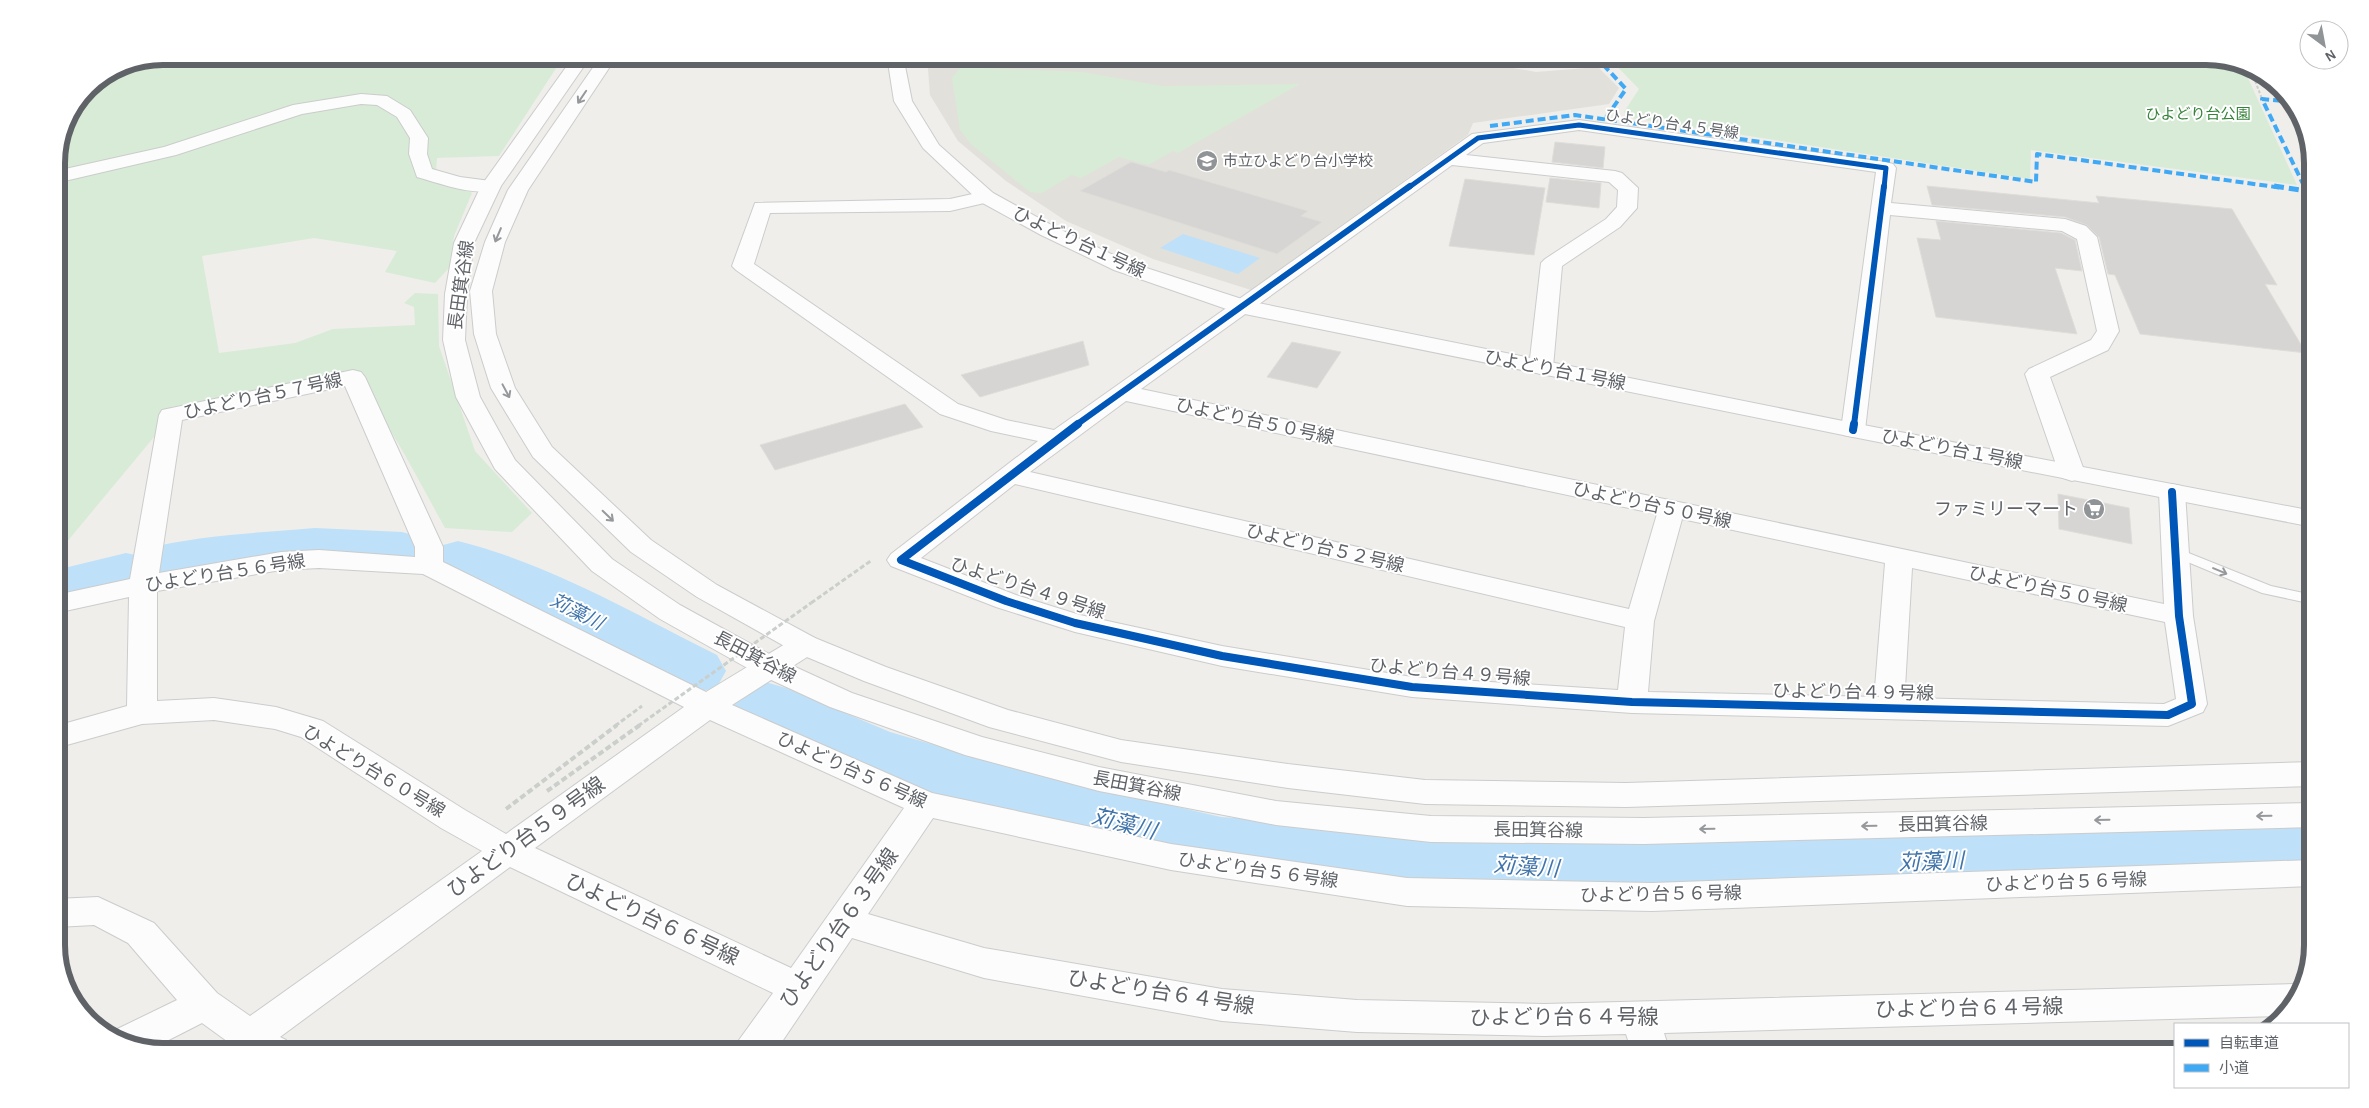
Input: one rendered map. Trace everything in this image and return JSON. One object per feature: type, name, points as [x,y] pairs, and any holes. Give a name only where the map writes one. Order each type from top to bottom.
[{"type":"street","name":"長田箕谷線","points":[[577,65],[491,186],[464,243],[456,294],[454,340],[468,397],[504,464],[602,565],[670,612],[769,667],[840,700],[976,747],[1099,780],[1276,812],[1431,829],[1644,831],[2304,815]]},
{"type":"street","name":"長田箕谷線","points":[[603,65],[518,190],[495,242],[481,291],[485,334],[503,388],[542,452],[641,546],[707,591],[805,645],[875,674],[1000,719],[1121,750],[1288,776],[1425,792],[1626,795],[2304,774]]},
{"type":"street","name":"ひよどり台１号線","points":[[897,65],[903,101],[932,148],[986,197],[1048,231],[1121,266],[1243,307],[1853,430],[2304,517]]},
{"type":"street","points":[[65,175],[169,151],[299,108],[361,99],[382,100],[404,114],[419,138],[418,154],[424,173],[459,183],[491,186]]},
{"type":"street","name":"ひよどり台４５号線","points":[[1243,307],[1478,138],[1579,125],[1886,168],[1853,430]]},
{"type":"street","points":[[1449,160],[1614,177],[1628,188],[1627,208],[1613,223],[1552,262],[1540,367]]},
{"type":"street","points":[[986,197],[950,205],[762,208],[743,266],[949,409],[1000,426],[1058,438]]},
{"type":"street","points":[[1881,208],[2066,225],[2079,230],[2087,237],[2108,331],[2100,345],[2037,374],[2072,473]]},
{"type":"street","points":[[901,560],[1058,438],[1243,307]]},
{"type":"street","name":"ひよどり台５７号線","points":[[143,585],[171,415],[353,377],[429,547],[430,566]]},
{"type":"street","name":"ひよどり台５０号線","points":[[1124,393],[2179,616]]},
{"type":"street","name":"ひよどり台５２号線","points":[[1010,475],[1640,622]]},
{"type":"street","name":"ひよどり台４９号線","points":[[901,560],[1006,601],[1075,623],[1222,656],[1412,687],[1632,702],[2168,714],[2192,704],[2179,616],[2172,492]]},
{"type":"street","points":[[1632,702],[1640,622],[1672,509]]},
{"type":"street","points":[[1899,557],[1890,688],[1900,708]]},
{"type":"street","name":"ひよどり台５６号線","points":[[65,602],[143,585],[280,561],[319,559],[430,566],[707,706],[925,804],[1171,858],[1407,892],[1652,897],[2304,873]]},
{"type":"street","points":[[142,713],[143,585]]},
{"type":"street","name":"ひよどり台５９号線","points":[[263,1043],[507,850],[707,706],[805,645]]},
{"type":"street","name":"ひよどり台６０号線","points":[[65,734],[142,713],[214,709],[276,718],[312,729],[475,832],[507,850]]},
{"type":"street","name":"ひよどり台６３号線","points":[[759,1043],[925,804]]},
{"type":"street","name":"ひよどり台６６号線","points":[[507,850],[797,988]]},
{"type":"street","points":[[65,913],[98,911],[141,933],[204,1004],[261,1043]]},
{"type":"street","name":"ひよどり台６４号線","points":[[844,921],[984,963],[1222,1005],[1357,1016],[1544,1020],[1646,1035],[2287,1000]]},
{"type":"street","points":[[134,1039],[204,1004]]},
{"type":"lane","points":[[2176,552],[2267,590],[2304,598]]},
{"type":"path","points":[[2254,77],[2262,99]]},
{"type":"path","points":[[546,791],[871,560],[901,560]]},
{"type":"path","points":[[475,832],[668,686]]},
{"type":"shaded area","name":"市立ひよどり台小学校","points":[[928,65],[1497,65],[1536,72],[1598,67],[1619,88],[1609,104],[1473,123],[1468,135],[1251,290],[1153,259],[1066,221],[1006,181],[958,141],[930,95]]},
{"type":"green space","points":[[163,65],[558,65],[499,156],[437,158],[436,171],[472,193],[454,236],[449,268],[435,283],[385,272],[397,251],[314,238],[202,256],[219,353],[295,343],[333,329],[415,325],[414,307],[404,303],[415,293],[438,294],[439,346],[475,451],[532,513],[512,532],[445,528],[405,455],[355,371],[171,407],[154,437],[65,544],[65,156],[72,125],[85,103],[98,89],[125,72],[137,68]]},
{"type":"green space","name":"ひよどり台公園","points":[[1616,65],[2213,65],[2232,68],[2246,73],[2297,185],[2031,150],[2030,179],[1632,118],[1624,112],[1639,89]]},
{"type":"green space","points":[[961,67],[1082,72],[1162,86],[1300,84],[1178,153],[1173,151],[1148,165],[1119,157],[1081,178],[1072,175],[1042,193],[1030,192],[971,144],[960,130],[952,78]]},
{"type":"water","points":[[1183,234],[1260,258],[1238,274],[1160,248]]},
{"type":"building","points":[[1555,142],[1605,147],[1603,168],[1552,162]]},
{"type":"building","points":[[1131,162],[1166,172],[1169,170],[1308,211],[1301,216],[1322,222],[1277,254],[1080,191]]},
{"type":"building","points":[[1550,178],[1601,183],[1599,208],[1546,202]]},
{"type":"building","points":[[1465,179],[1545,188],[1534,255],[1449,246]]},
{"type":"building","points":[[1927,186],[2099,203],[2096,196],[2232,209],[2277,285],[2265,284],[2304,350],[2304,353],[2140,334],[2115,275],[2108,274],[2099,237],[2087,225],[2065,217],[1932,205]]},
{"type":"building","points":[[1936,221],[2061,233],[2075,240],[2082,271],[2055,268],[2077,334],[1936,317],[1917,238],[1941,240]]},
{"type":"building","points":[[1083,341],[1089,365],[980,397],[961,375]]},
{"type":"building","points":[[1292,342],[1341,352],[1317,388],[1267,377]]},
{"type":"building","points":[[905,404],[923,427],[775,470],[760,445]]},
{"type":"building","points":[[2058,494],[2129,508],[2132,544],[2059,529]]},
{"type":"waterway","name":"苅藻川","points":[[166,563],[220,555],[315,547],[402,551]]},
{"type":"waterway","name":"苅藻川","points":[[458,560],[533,588],[693,671]]},
{"type":"waterway","name":"苅藻川","points":[[65,588],[126,572]]},
{"type":"waterway","name":"苅藻川","points":[[762,705],[866,751],[1031,800],[1221,846],[1605,871],[2304,849]]},
{"type":"marked path","points":[[1603,65],[1626,89],[1605,119]]},
{"type":"marked path","points":[[2282,101],[2262,99],[2304,185]]},
{"type":"marked path","points":[[1490,126],[1575,115],[2036,182],[2037,154],[2304,191]]},
{"type":"cycle path","points":[[1853,430],[1886,168],[1579,125],[1478,138],[1058,438],[901,560],[1006,601],[1075,623],[1222,656],[1412,687],[1632,702],[2168,715],[2192,704],[2179,616],[2172,492]]},
{"type":"place","name":"市立ひよどり台小学校","points":[[1207,161]]},
{"type":"place","name":"ファミリーマート","points":[[2094,509]]}]
